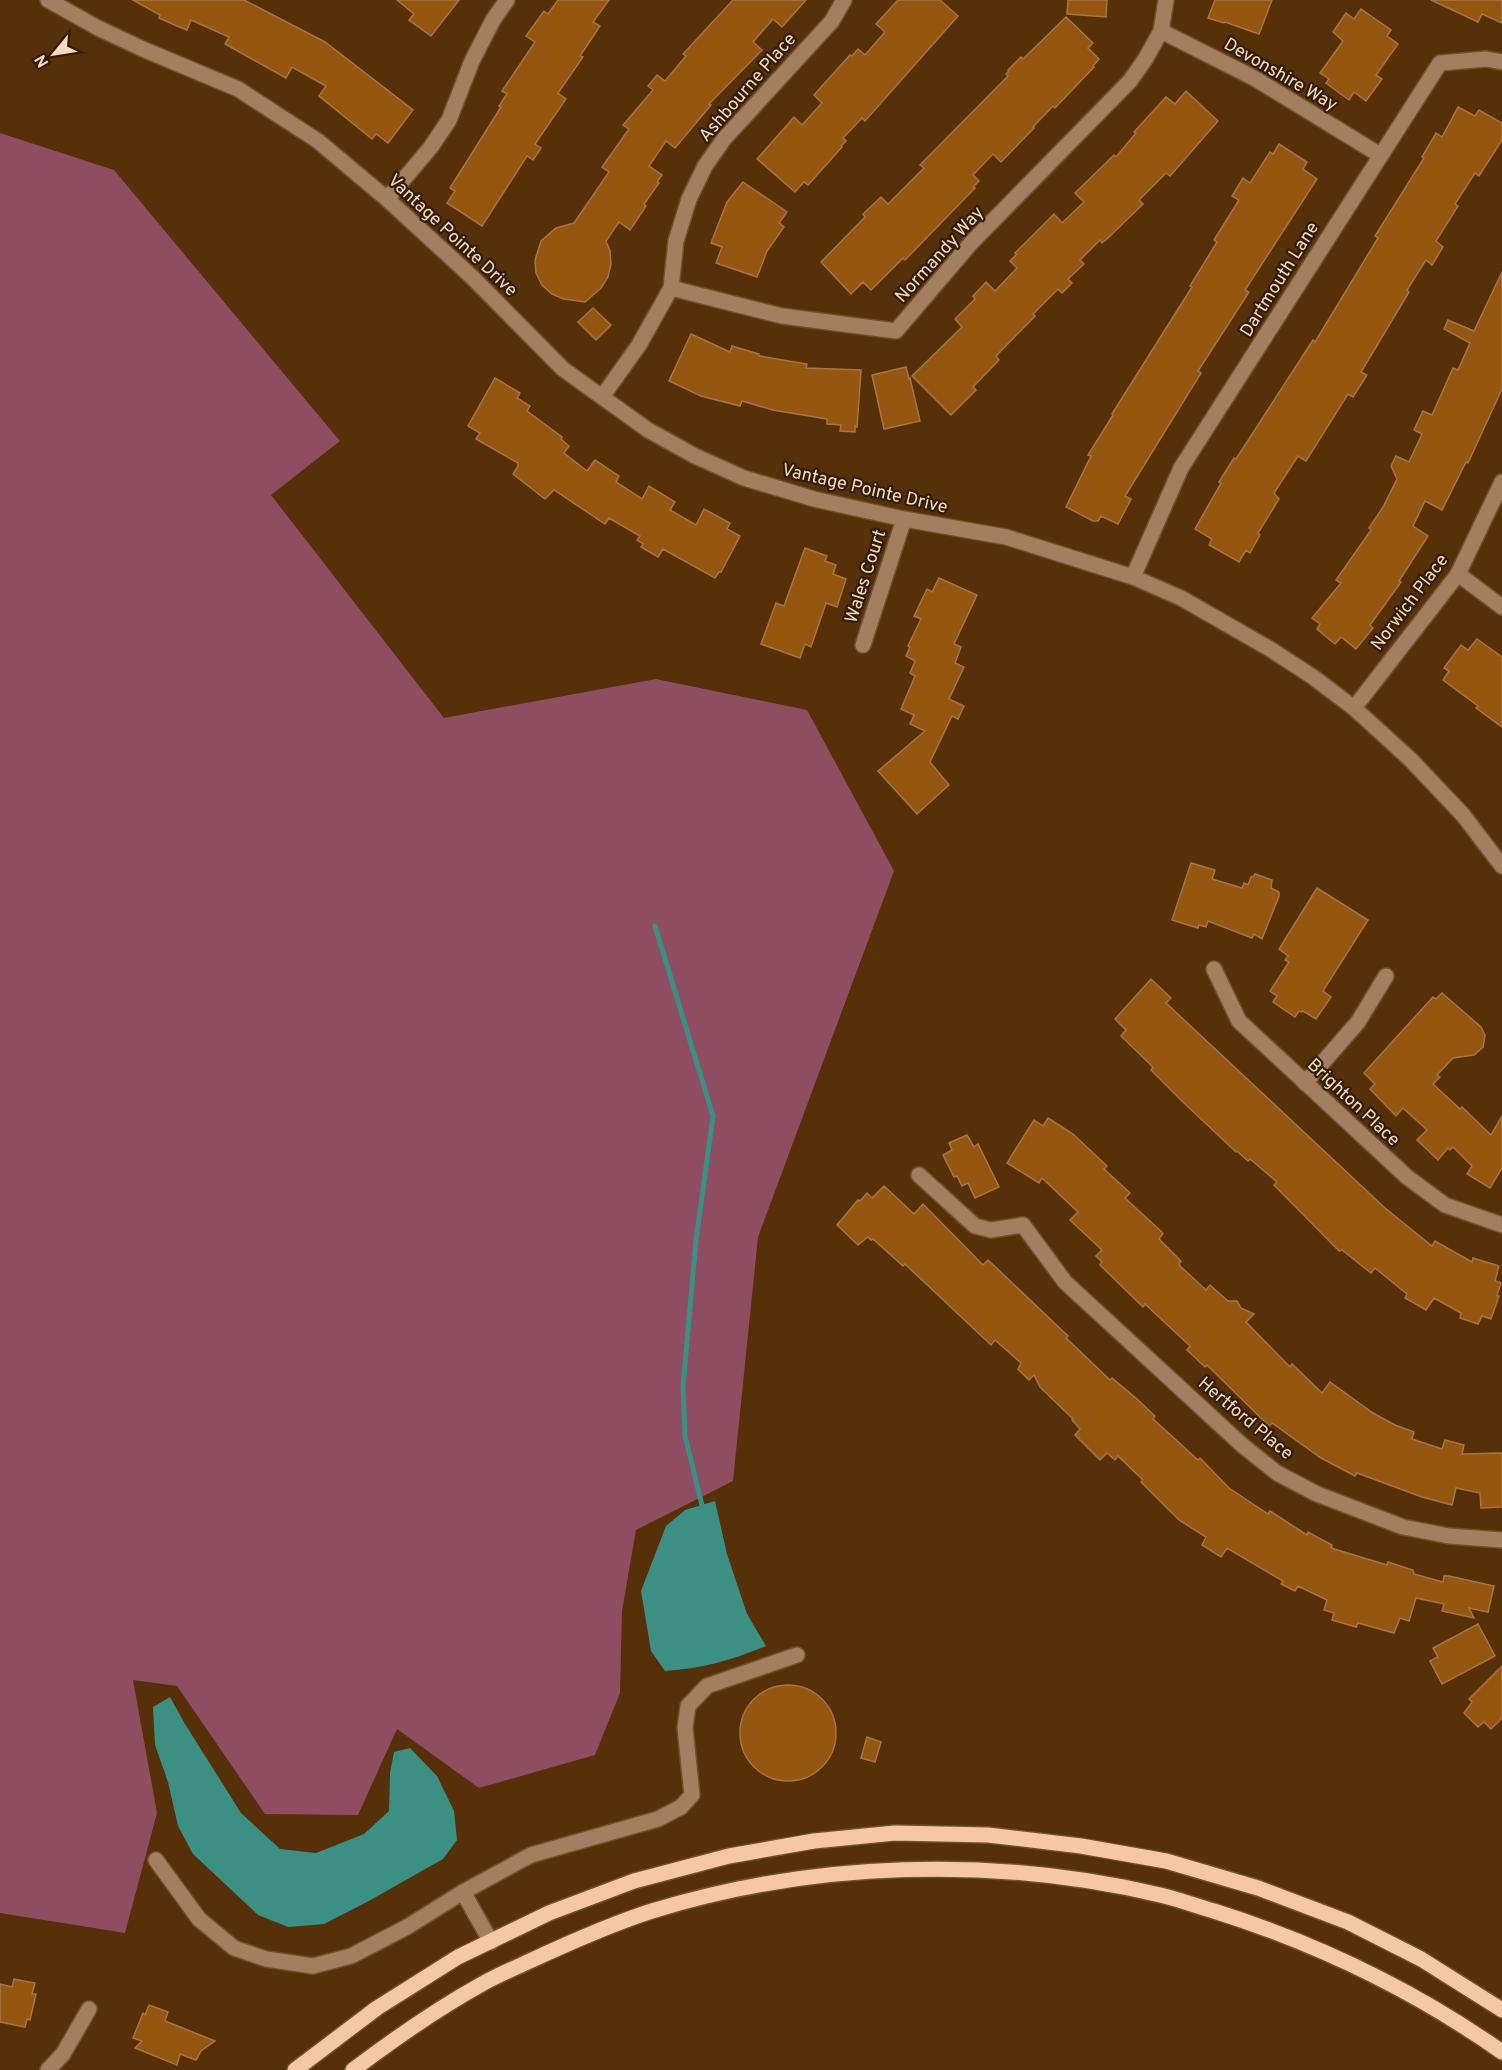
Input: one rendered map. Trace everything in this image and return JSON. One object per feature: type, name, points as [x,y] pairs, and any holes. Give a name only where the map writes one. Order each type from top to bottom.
[{"type":"main road","points":[[295,2070],[377,2008],[458,1957],[549,1913],[634,1881],[729,1856],[814,1841],[895,1833],[988,1835],[1081,1846],[1166,1861],[1258,1888],[1348,1922],[1421,1959],[1502,2010]]},
{"type":"main road","points":[[353,2070],[399,2036],[482,1984],[576,1940],[652,1911],[757,1886],[832,1874],[907,1869],[997,1871],[1044,1875],[1080,1879],[1162,1895],[1254,1924],[1329,1955],[1408,1994],[1502,2052]]},
{"type":"street","name":"Vantage Pointe Drive","points":[[48,0],[98,28],[238,89],[318,141],[387,199],[472,277],[563,369],[648,430],[695,456],[744,478],[814,499],[904,519],[1006,537],[1132,577],[1181,598],[1270,649],[1313,677],[1354,708],[1411,760],[1463,815],[1502,866]]},
{"type":"street","points":[[387,199],[449,120],[472,61],[493,20],[507,0]]},
{"type":"street","name":"Ashbourne Place","points":[[602,397],[639,345],[671,288],[676,241],[689,199],[705,166],[724,139],[832,21],[844,0]]},
{"type":"street","points":[[1161,31],[1166,0]]},
{"type":"street","name":"Normandy Way","points":[[671,288],[782,316],[896,331],[971,243],[1130,81],[1161,31]]},
{"type":"street","name":"Devonshire Way","points":[[1161,31],[1254,78],[1380,155]]},
{"type":"street","name":"Dartmouth Lane","points":[[1132,577],[1181,468],[1440,63],[1486,59],[1502,62]]},
{"type":"street","name":"Norwich Place","points":[[1354,708],[1458,574],[1502,482]]},
{"type":"street","name":"Wales Court","points":[[863,645],[904,519]]},
{"type":"street","points":[[1458,574],[1502,607]]},
{"type":"street","name":"Brighton Place","points":[[1214,969],[1239,1021],[1407,1177],[1445,1205],[1502,1225]]},
{"type":"street","points":[[1305,1083],[1358,1022],[1386,976]]},
{"type":"street","name":"Hertford Place","points":[[919,1175],[975,1226],[991,1230],[1023,1226],[1065,1282],[1242,1445],[1277,1473],[1317,1494],[1403,1527],[1449,1536],[1502,1540]]},
{"type":"street","points":[[156,1860],[199,1919],[234,1948],[266,1959],[313,1966],[351,1956],[407,1927],[463,1892],[531,1855],[658,1819],[681,1807],[692,1795],[685,1728],[688,1706],[707,1686],[797,1655]]},
{"type":"street","points":[[463,1892],[491,1942]]},
{"type":"street","points":[[48,2070],[63,2054],[89,2009]]},
{"type":"shaded area","points":[[0,133],[114,170],[340,441],[271,495],[444,718],[656,679],[807,710],[894,871],[758,1237],[733,1481],[636,1530],[622,1611],[620,1693],[595,1755],[479,1788],[397,1729],[358,1815],[265,1814],[177,1686],[133,1680],[157,1813],[125,1933],[0,1913]]},
{"type":"water","points":[[715,1501],[727,1554],[747,1614],[766,1646],[717,1663],[665,1671],[651,1651],[641,1591],[666,1526],[685,1510]]},
{"type":"water","points":[[170,1697],[241,1813],[280,1849],[316,1853],[364,1834],[389,1811],[390,1773],[394,1752],[410,1748],[437,1776],[454,1811],[457,1840],[443,1859],[324,1924],[288,1927],[258,1915],[193,1854],[178,1826],[168,1782],[155,1745],[153,1707]]},
{"type":"building","points":[[133,0],[244,0],[325,42],[413,110],[388,143],[376,134],[372,139],[319,96],[326,86],[292,67],[286,78],[225,44],[229,37],[191,20],[187,30],[159,18],[160,15]]},
{"type":"building","points":[[397,0],[459,0],[431,36],[409,20],[414,14]]},
{"type":"building","points":[[558,0],[609,0],[593,22],[600,26],[580,56],[583,57],[558,93],[566,99],[535,144],[541,148],[533,160],[527,156],[482,226],[447,203],[455,191],[450,188],[501,107],[499,106],[507,94],[502,91],[535,42],[526,36],[544,11],[548,14]]},
{"type":"building","points":[[733,0],[806,0],[782,27],[773,19],[753,42],[762,50],[709,104],[711,105],[675,148],[666,141],[649,166],[662,175],[644,204],[646,206],[630,230],[619,222],[606,241],[611,264],[608,277],[601,288],[585,302],[564,299],[552,294],[542,285],[536,273],[535,260],[541,241],[556,228],[574,223],[609,172],[602,167],[629,129],[623,125],[653,90],[648,86],[657,75],[665,81],[686,56],[683,54]]},
{"type":"building","points":[[898,0],[940,0],[958,16],[865,121],[862,118],[843,138],[846,141],[842,147],[808,185],[804,182],[795,192],[757,159],[794,117],[802,125],[822,103],[814,95],[850,55],[852,56],[858,49],[865,55],[885,32],[876,24]]},
{"type":"building","points":[[1068,0],[1107,0],[1106,17],[1067,14]]},
{"type":"building","points":[[1215,0],[1272,0],[1259,34],[1208,18]]},
{"type":"building","points":[[1431,0],[1502,0],[1502,23],[1482,14],[1478,22]]},
{"type":"building","points":[[1361,9],[1391,30],[1387,36],[1398,44],[1376,75],[1382,79],[1366,101],[1354,92],[1349,100],[1326,83],[1329,79],[1320,73],[1343,41],[1333,32],[1346,13],[1354,19]]},
{"type":"building","points":[[1066,17],[1093,43],[1088,48],[1099,59],[1094,67],[1055,108],[1053,106],[1001,162],[993,154],[973,175],[979,181],[973,187],[975,188],[905,260],[903,258],[871,290],[863,282],[851,294],[821,262],[865,217],[863,214],[881,197],[888,204],[924,168],[920,165],[1008,76],[1006,74],[1008,70],[1021,57],[1023,59]]},
{"type":"building","points":[[1186,91],[1218,121],[1170,176],[1166,173],[1139,200],[1143,204],[1108,238],[1102,243],[1100,240],[1080,260],[1084,264],[1068,279],[1072,283],[1062,293],[1058,289],[1033,314],[1035,316],[996,356],[999,360],[973,387],[976,390],[951,415],[912,376],[962,327],[955,319],[975,299],[973,296],[986,282],[995,291],[1017,268],[1010,261],[1017,254],[1015,253],[1054,214],[1062,223],[1084,202],[1075,193],[1114,155],[1116,157],[1136,133],[1134,132],[1166,97],[1175,104]]},
{"type":"building","points":[[1458,107],[1475,116],[1479,110],[1502,123],[1502,140],[1479,176],[1475,173],[1455,204],[1458,206],[1436,241],[1443,247],[1432,265],[1426,260],[1407,290],[1409,292],[1361,372],[1367,375],[1353,397],[1348,394],[1306,461],[1298,456],[1274,493],[1279,499],[1258,533],[1260,535],[1250,553],[1246,550],[1239,562],[1209,545],[1212,539],[1195,529],[1234,458],[1236,459],[1313,340],[1315,342],[1378,238],[1375,236],[1424,158],[1422,157],[1436,133],[1442,137]]},
{"type":"building","points":[[1279,144],[1307,162],[1303,169],[1317,179],[1245,290],[1249,292],[1198,371],[1201,373],[1125,496],[1131,499],[1118,524],[1101,516],[1098,521],[1093,521],[1066,507],[1091,456],[1088,455],[1192,287],[1190,286],[1217,242],[1214,240],[1239,200],[1232,196],[1243,178],[1250,183],[1270,152],[1273,154]]},
{"type":"building","points":[[743,182],[787,212],[779,223],[784,227],[767,251],[757,277],[716,263],[722,247],[711,243],[727,202]]},
{"type":"building","points":[[1502,272],[1502,389],[1468,463],[1466,462],[1442,510],[1425,501],[1413,526],[1428,536],[1399,581],[1401,582],[1370,625],[1373,628],[1356,649],[1341,637],[1335,644],[1317,629],[1320,624],[1312,618],[1341,583],[1336,580],[1371,530],[1369,528],[1383,507],[1397,479],[1391,466],[1396,456],[1409,462],[1422,434],[1414,430],[1423,411],[1432,415],[1453,368],[1458,370],[1470,343],[1444,329],[1448,320],[1474,331]]},
{"type":"building","points":[[593,308],[611,325],[596,340],[578,322]]},
{"type":"building","points":[[691,334],[730,352],[732,346],[759,354],[759,356],[807,364],[806,368],[861,370],[855,432],[840,431],[841,425],[827,424],[827,419],[773,410],[742,401],[740,406],[701,396],[669,381]]},
{"type":"building","points":[[906,367],[920,421],[884,429],[872,375]]},
{"type":"building","points":[[495,378],[520,393],[517,398],[530,406],[527,411],[562,437],[561,439],[569,446],[564,453],[587,471],[595,460],[619,476],[616,482],[642,499],[649,486],[675,502],[670,510],[696,525],[704,509],[730,523],[727,529],[740,536],[721,572],[715,578],[663,549],[658,557],[641,547],[643,544],[637,540],[640,536],[609,518],[605,524],[554,490],[545,499],[513,474],[518,463],[476,439],[480,433],[468,426]]},
{"type":"building","points":[[805,548],[827,556],[825,561],[836,565],[833,574],[846,579],[837,607],[826,603],[811,647],[805,644],[800,658],[761,644],[776,603],[784,606]]},
{"type":"building","points":[[939,578],[977,595],[954,644],[961,647],[955,663],[964,667],[949,699],[964,706],[958,719],[952,716],[930,762],[949,785],[917,814],[878,771],[925,731],[910,724],[914,715],[901,709],[915,676],[910,673],[915,661],[906,656],[910,647],[908,646],[921,619],[914,616],[927,589],[932,592]]},
{"type":"building","points":[[1477,639],[1502,657],[1502,727],[1443,680],[1449,671],[1444,668],[1461,645],[1468,650]]},
{"type":"building","points":[[1191,863],[1215,870],[1212,879],[1242,888],[1244,883],[1248,885],[1255,874],[1272,880],[1271,888],[1279,892],[1279,896],[1262,939],[1254,934],[1252,938],[1208,921],[1206,927],[1199,925],[1198,928],[1172,920]]},
{"type":"building","points":[[1317,888],[1368,920],[1323,991],[1331,997],[1316,1019],[1303,1011],[1299,1011],[1295,1017],[1273,1002],[1277,996],[1270,991],[1289,962],[1285,960],[1288,956],[1279,949]]},
{"type":"building","points":[[1151,979],[1171,998],[1166,1003],[1385,1208],[1432,1246],[1435,1241],[1472,1262],[1473,1258],[1499,1266],[1495,1281],[1501,1283],[1491,1319],[1482,1316],[1478,1324],[1460,1318],[1461,1313],[1434,1298],[1426,1310],[1405,1298],[1407,1294],[1375,1268],[1371,1273],[1342,1250],[1339,1251],[1274,1185],[1277,1182],[1250,1159],[1248,1161],[1236,1152],[1151,1070],[1153,1067],[1121,1036],[1126,1030],[1115,1019]]},
{"type":"building","points":[[1442,993],[1481,1027],[1485,1035],[1483,1047],[1474,1055],[1453,1058],[1437,1075],[1440,1077],[1433,1084],[1460,1109],[1462,1107],[1491,1135],[1502,1116],[1502,1168],[1490,1188],[1467,1174],[1472,1166],[1453,1147],[1450,1150],[1448,1148],[1438,1160],[1417,1140],[1427,1130],[1403,1108],[1396,1116],[1370,1089],[1375,1084],[1364,1073],[1433,997],[1436,999]]},
{"type":"building","points":[[1048,1118],[1073,1134],[1107,1166],[1104,1169],[1130,1193],[1125,1198],[1163,1233],[1159,1239],[1181,1261],[1180,1266],[1206,1290],[1210,1285],[1228,1301],[1237,1301],[1241,1308],[1254,1314],[1246,1322],[1290,1367],[1292,1364],[1322,1393],[1330,1382],[1373,1413],[1414,1432],[1412,1439],[1442,1449],[1445,1440],[1464,1445],[1462,1454],[1502,1453],[1502,1507],[1481,1508],[1480,1493],[1456,1488],[1452,1505],[1422,1497],[1357,1473],[1355,1476],[1321,1458],[1272,1423],[1269,1426],[1207,1365],[1205,1367],[1187,1350],[1190,1346],[1145,1304],[1143,1307],[1100,1265],[1102,1262],[1096,1256],[1102,1250],[1070,1220],[1078,1212],[1042,1178],[1039,1183],[1007,1163],[1034,1120],[1043,1126]]},
{"type":"building","points":[[967,1135],[974,1147],[978,1144],[999,1187],[975,1198],[968,1183],[962,1186],[957,1176],[954,1177],[943,1155],[952,1150],[949,1143]]},
{"type":"building","points":[[884,1186],[914,1214],[923,1204],[983,1265],[988,1260],[1068,1336],[1066,1338],[1110,1380],[1112,1378],[1137,1399],[1155,1416],[1153,1419],[1198,1460],[1200,1458],[1229,1488],[1268,1514],[1270,1511],[1307,1535],[1308,1532],[1332,1545],[1331,1548],[1387,1565],[1388,1562],[1413,1570],[1414,1574],[1443,1582],[1444,1576],[1449,1576],[1494,1586],[1488,1612],[1469,1608],[1474,1618],[1442,1611],[1444,1604],[1416,1598],[1409,1621],[1400,1618],[1394,1633],[1358,1623],[1356,1627],[1332,1620],[1334,1613],[1324,1610],[1327,1600],[1298,1586],[1295,1591],[1281,1584],[1283,1581],[1227,1548],[1221,1557],[1202,1545],[1206,1537],[1179,1520],[1118,1456],[1115,1460],[1107,1453],[1100,1460],[1075,1435],[1080,1429],[1073,1419],[1040,1387],[1034,1375],[1029,1380],[1018,1369],[1021,1363],[995,1340],[991,1345],[905,1264],[903,1266],[873,1239],[868,1237],[858,1245],[837,1225],[858,1200],[860,1201],[867,1193],[872,1198]]},
{"type":"building","points":[[1478,1624],[1495,1656],[1442,1684],[1430,1661],[1438,1657],[1433,1648]]},
{"type":"building","points":[[1502,1666],[1502,1718],[1491,1729],[1484,1722],[1478,1727],[1464,1713],[1472,1702],[1469,1699]]},
{"type":"building","points":[[788,1685],[806,1689],[822,1699],[832,1715],[836,1733],[832,1751],[822,1767],[806,1777],[788,1781],[770,1777],[754,1767],[744,1751],[740,1733],[744,1715],[754,1699],[770,1689]]},
{"type":"building","points":[[867,1737],[881,1742],[875,1762],[861,1758]]},
{"type":"building","points":[[14,1979],[35,1983],[32,1994],[36,1994],[30,2020],[27,2019],[25,2027],[0,2022],[0,1984],[12,1987]]},
{"type":"building","points":[[149,2005],[168,2012],[165,2021],[215,2041],[201,2051],[196,2060],[180,2054],[177,2065],[135,2048],[142,2041],[133,2038],[143,2013],[145,2015]]},
{"type":"waterway","points":[[655,926],[713,1116],[696,1240],[683,1386],[685,1436],[702,1505]]}]
